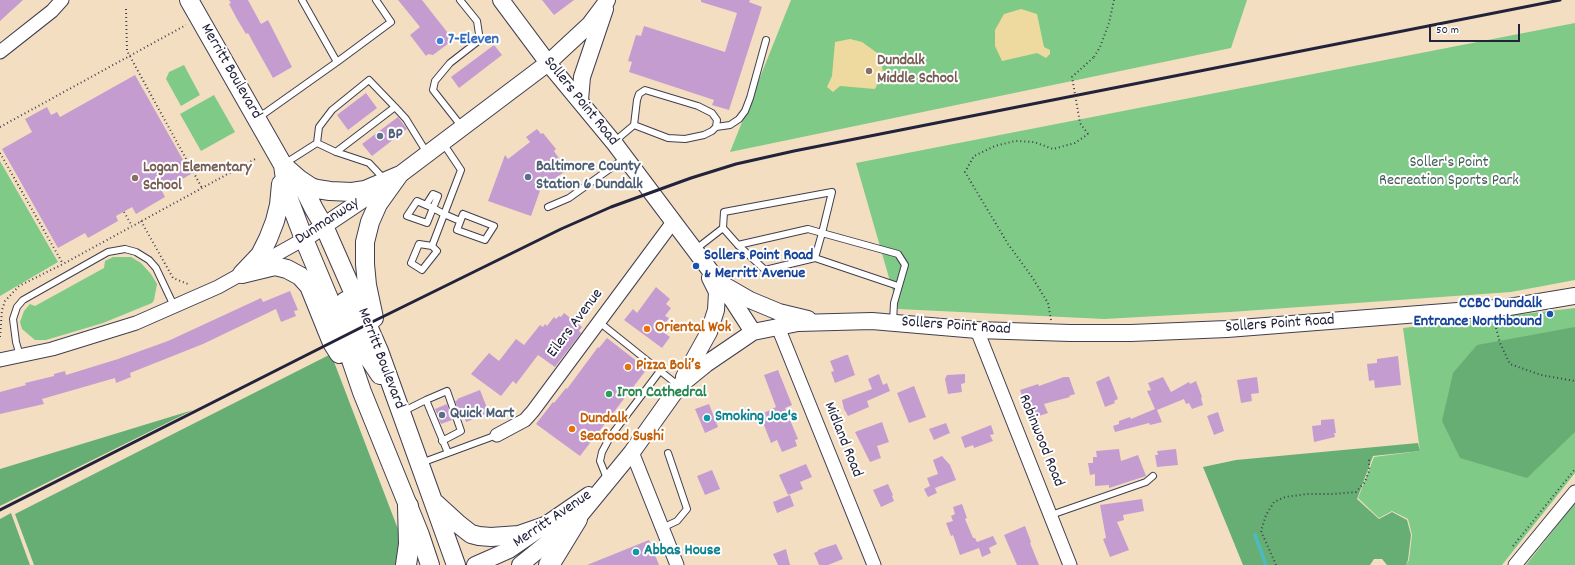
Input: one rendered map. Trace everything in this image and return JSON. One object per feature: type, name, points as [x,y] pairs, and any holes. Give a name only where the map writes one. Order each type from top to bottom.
[{"type":"main road","name":"Merritt Boulevard","points":[[189,0],[283,165],[299,179],[324,226],[378,351],[456,565]]},
{"type":"main road","name":"Merritt Boulevard","points":[[283,165],[287,194],[335,313],[362,392],[430,565]]},
{"type":"main road","points":[[242,274],[260,255],[275,221],[279,205],[283,165]]},
{"type":"main road","points":[[299,179],[311,187],[337,192],[352,192],[365,190],[392,179]]},
{"type":"main road","points":[[378,351],[367,285],[365,242],[370,222],[392,179]]},
{"type":"main road","points":[[304,239],[317,243],[324,251],[366,354],[399,409]]},
{"type":"main road","points":[[242,274],[274,266],[287,269],[300,276],[309,286],[332,343],[362,392]]},
{"type":"main road","points":[[433,501],[471,534],[479,536],[491,537],[519,535],[545,526]]},
{"type":"main road","points":[[406,565],[409,544],[408,506]]},
{"type":"main road","points":[[549,565],[577,519]]},
{"type":"street","points":[[0,52],[52,11],[62,0]]},
{"type":"street","name":"Sollers Point Road","points":[[501,0],[548,63],[614,142],[718,281],[753,332],[798,323],[872,320],[977,330],[1053,333],[1131,333],[1243,328],[1509,307],[1575,296]]},
{"type":"street","points":[[580,100],[582,77],[605,11],[605,1]]},
{"type":"street","name":"Dunmanway","points":[[0,360],[52,349],[136,323],[218,287],[304,239],[428,154],[548,63],[577,38],[590,24],[605,1]]},
{"type":"street","name":"Eilers Avenue","points":[[497,435],[525,420],[533,411],[673,222]]},
{"type":"street","points":[[679,386],[710,332],[716,310],[717,292],[699,256]]},
{"type":"street","points":[[718,281],[750,300],[779,312],[819,322]]},
{"type":"street","name":"Midland Road","points":[[778,327],[874,565]]},
{"type":"street","name":"Robinwood Road","points":[[977,330],[1070,565]]},
{"type":"street","name":"Merritt Avenue","points":[[520,565],[577,519],[632,452],[679,386],[706,364],[753,332]]},
{"type":"street","points":[[632,452],[677,565]]},
{"type":"street","name":"Merritt Avenue","points":[[475,565],[509,550],[608,481]]},
{"type":"street","points":[[1515,565],[1575,492]]},
{"type":"lane","points":[[302,0],[337,62]]},
{"type":"lane","points":[[257,118],[391,22],[376,0]]},
{"type":"lane","points":[[463,1],[477,21],[479,34],[477,42],[450,63],[435,81],[432,90],[463,128]]},
{"type":"lane","points":[[716,126],[730,125],[739,119],[745,111],[766,40]]},
{"type":"lane","points":[[283,165],[317,143],[320,127],[332,110],[369,80],[406,119],[428,154]]},
{"type":"lane","points":[[614,142],[634,125],[637,100],[639,94],[645,90],[698,106],[712,113],[717,120],[716,126],[712,131],[704,135],[685,139],[668,138],[634,125]]},
{"type":"lane","points":[[336,152],[394,107]]},
{"type":"lane","points":[[317,143],[336,152],[369,162],[392,179]]},
{"type":"lane","points":[[432,246],[461,170],[443,143]]},
{"type":"lane","points":[[548,207],[569,198],[625,158]]},
{"type":"lane","points":[[699,256],[723,228],[724,212],[832,192],[815,258]]},
{"type":"lane","points":[[426,205],[433,194],[438,196],[433,208],[427,223],[407,216],[417,201],[426,205],[433,208],[444,214],[460,221]]},
{"type":"lane","points":[[463,214],[494,226],[485,240],[456,230],[460,221],[463,214]]},
{"type":"lane","points":[[723,228],[738,245],[765,270],[815,258],[898,286]]},
{"type":"lane","points":[[738,245],[808,229],[898,254],[905,265],[894,303],[893,322]]},
{"type":"lane","points":[[419,244],[432,246],[437,251],[422,270],[411,263],[419,244]]},
{"type":"lane","points":[[20,356],[16,342],[13,319],[17,307],[23,300],[108,252],[125,249],[136,252],[149,260],[156,268],[174,306]]},
{"type":"lane","points":[[599,322],[679,386]]},
{"type":"lane","points":[[608,481],[600,461],[602,452],[610,437],[660,371]]},
{"type":"lane","points":[[399,409],[447,391],[461,431],[442,441]]},
{"type":"lane","points":[[426,400],[448,453]]},
{"type":"lane","points":[[419,464],[497,435]]},
{"type":"lane","points":[[662,528],[677,521],[686,509],[668,453]]},
{"type":"lane","points":[[1051,515],[1146,482],[1153,476]]},
{"type":"path","points":[[1053,333],[1048,303],[1032,276],[1008,244],[965,172],[974,156],[1002,144],[1015,141],[1034,142],[1053,149],[1075,143],[1088,134],[1080,123],[1072,77],[1094,57],[1100,47],[1109,23],[1114,0]]},
{"type":"path","points":[[126,9],[127,51],[202,188]]},
{"type":"path","points":[[0,127],[200,18]]},
{"type":"path","points":[[0,153],[63,264]]},
{"type":"path","points":[[0,337],[2,310],[8,298],[19,286],[63,264],[257,158]]},
{"type":"path","points":[[124,212],[132,226]]},
{"type":"path","points":[[141,221],[173,278],[188,284]]},
{"type":"path","points":[[1496,328],[1500,343],[1510,364],[1541,375],[1575,381]]},
{"type":"path","points":[[1276,565],[1261,531],[1266,515],[1274,502],[1285,497],[1307,494],[1356,492],[1365,482],[1369,471],[1369,459]]},
{"type":"path","points":[[1511,549],[1575,469]]},
{"type":"green space","name":"Dundalk Middle School","points":[[791,0],[1247,0],[1231,48],[730,152]]},
{"type":"green space","name":"Soller's Point Recreation Sports Park","points":[[1575,23],[1575,280],[1511,292],[1230,312],[1104,319],[898,309],[856,163]]},
{"type":"green space","points":[[184,65],[200,95],[181,106],[166,79],[169,72]]},
{"type":"green space","points":[[214,95],[235,132],[201,151],[180,114]]},
{"type":"green space","points":[[0,161],[58,262],[0,296]]},
{"type":"green space","points":[[113,257],[131,257],[141,263],[151,274],[157,284],[152,303],[103,323],[46,340],[35,340],[22,329],[20,322],[24,311],[30,304],[35,306],[104,268],[105,261]]},
{"type":"green space","points":[[1575,308],[1575,473],[1502,565],[1406,565],[1409,560],[1412,535],[1408,519],[1392,511],[1379,518],[1358,498],[1374,457],[1420,451],[1403,328]]},
{"type":"green space","points":[[1575,327],[1575,432],[1527,478],[1460,458],[1442,421],[1453,373],[1477,345]]},
{"type":"green space","points":[[331,354],[401,537],[399,565],[34,565],[15,514]]},
{"type":"green space","points":[[193,410],[0,506],[0,469]]},
{"type":"green space","points":[[1418,443],[1420,451],[1373,456],[1357,499],[1379,519],[1392,512],[1407,520],[1411,535],[1406,565],[1387,565],[1382,559],[1374,559],[1370,565],[1243,565],[1203,467],[1236,460]]},
{"type":"green space","points":[[1575,503],[1575,565],[1526,565]]},
{"type":"green space","points":[[11,513],[30,565],[0,565],[0,519]]},
{"type":"sand","points":[[1021,9],[1037,14],[1044,47],[1050,50],[1050,54],[1046,58],[1037,53],[1002,61],[995,46],[995,30],[1004,14]]},
{"type":"sand","points":[[850,39],[862,42],[880,55],[883,72],[875,89],[840,86],[833,92],[827,87],[832,76],[835,42]]},
{"type":"building","points":[[0,0],[23,0],[0,21]]},
{"type":"building","points":[[229,0],[248,0],[261,24],[268,20],[292,67],[273,78],[248,33],[246,34],[237,19],[229,4],[231,3]]},
{"type":"building","points":[[398,0],[422,0],[451,37],[448,39],[449,43],[433,55],[428,54],[426,56],[410,35],[420,27]]},
{"type":"building","points":[[542,0],[574,0],[554,15]]},
{"type":"building","points":[[701,0],[750,0],[749,2],[762,7],[729,110],[712,105],[714,100],[629,72],[632,62],[628,61],[636,35],[641,36],[644,26],[725,52],[737,13],[701,2]]},
{"type":"building","points":[[494,45],[502,55],[459,88],[451,77]]},
{"type":"building","points":[[135,75],[191,174],[162,191],[165,197],[136,214],[132,207],[116,216],[118,221],[88,238],[85,233],[58,248],[2,149],[32,132],[25,119],[47,107],[51,115],[57,112],[60,117]]},
{"type":"building","points":[[366,93],[377,108],[348,130],[337,115]]},
{"type":"building","points":[[398,117],[407,129],[372,156],[362,144]]},
{"type":"building","points":[[537,129],[541,134],[543,133],[556,149],[554,151],[567,170],[541,188],[531,216],[488,201],[505,155],[508,159],[530,142],[526,137]]},
{"type":"building","points":[[656,287],[670,299],[666,304],[671,308],[665,316],[669,318],[660,330],[670,337],[662,348],[624,320],[633,309],[637,313]]},
{"type":"building","points":[[290,291],[298,310],[294,311],[296,316],[281,322],[276,309],[203,344],[130,373],[131,377],[116,383],[115,378],[42,399],[44,404],[0,414],[0,392],[26,385],[25,383],[54,376],[54,374],[65,371],[66,375],[118,359],[168,341],[261,298],[263,302]]},
{"type":"building","points":[[564,313],[582,327],[579,331],[581,333],[555,367],[538,355],[516,384],[513,381],[501,396],[471,374],[489,353],[499,361],[516,339],[524,345],[540,325],[543,327],[545,324],[547,326],[554,317],[556,319],[559,316],[561,317]]},
{"type":"building","points":[[607,338],[647,369],[580,456],[536,424],[553,402],[554,403],[566,388],[567,389],[598,347],[599,348]]},
{"type":"building","points":[[848,355],[855,375],[835,383],[831,372],[834,371],[830,361]]},
{"type":"building","points":[[1398,356],[1401,385],[1375,388],[1374,380],[1369,381],[1367,364],[1377,363],[1377,359]]},
{"type":"building","points":[[778,370],[792,405],[785,408],[798,439],[795,440],[797,446],[782,452],[777,440],[771,443],[760,415],[776,407],[764,375]]},
{"type":"building","points":[[879,374],[883,385],[887,383],[890,391],[867,401],[869,407],[848,416],[844,409],[842,400],[872,389],[868,379]]},
{"type":"building","points":[[965,374],[965,383],[961,384],[962,392],[948,394],[945,379],[947,375]]},
{"type":"building","points":[[1109,376],[1118,399],[1114,401],[1115,403],[1105,407],[1096,382]]},
{"type":"building","points":[[1064,377],[1069,377],[1075,394],[1069,396],[1070,397],[1044,404],[1048,413],[1033,418],[1032,414],[1029,415],[1020,390],[1038,384],[1039,386]]},
{"type":"building","points":[[1163,377],[1171,392],[1189,382],[1190,384],[1196,381],[1202,397],[1203,405],[1192,409],[1189,403],[1186,404],[1184,399],[1157,410],[1162,422],[1150,425],[1149,423],[1115,432],[1113,426],[1119,424],[1119,421],[1130,417],[1131,419],[1155,409],[1147,391],[1151,390],[1148,383]]},
{"type":"building","points":[[1257,377],[1259,393],[1251,394],[1252,401],[1241,403],[1237,380]]},
{"type":"building","points":[[914,386],[926,417],[909,423],[897,393]]},
{"type":"building","points":[[480,390],[489,413],[466,422],[464,416],[461,417],[455,401]]},
{"type":"building","name":"Quick Mart","points":[[447,404],[452,420],[441,424],[435,409]]},
{"type":"building","name":"Smoking Joe's","points":[[709,404],[718,427],[705,433],[695,409]]},
{"type":"building","points":[[1218,412],[1224,431],[1214,435],[1207,416]]},
{"type":"building","points":[[1334,419],[1336,433],[1334,433],[1335,437],[1314,442],[1312,426],[1321,425],[1321,420]]},
{"type":"building","points":[[882,422],[889,442],[877,446],[881,458],[870,462],[855,432]]},
{"type":"building","points":[[946,423],[950,433],[934,440],[929,429]]},
{"type":"building","points":[[991,425],[994,434],[990,435],[993,441],[974,448],[973,445],[965,448],[961,437]]},
{"type":"building","points":[[1119,449],[1121,461],[1138,455],[1146,476],[1109,488],[1109,485],[1095,486],[1095,474],[1090,475],[1088,463],[1093,463],[1093,457],[1097,457],[1096,451]]},
{"type":"building","points":[[1176,449],[1178,465],[1157,467],[1155,455],[1158,455],[1157,451]]},
{"type":"building","points":[[942,456],[950,465],[956,480],[935,488],[937,493],[928,497],[924,489],[930,486],[927,478],[938,474],[933,460]]},
{"type":"building","points":[[806,464],[812,477],[800,482],[803,489],[788,495],[779,475]]},
{"type":"building","points":[[712,470],[720,489],[705,495],[697,476]]},
{"type":"building","points":[[888,484],[894,501],[881,507],[873,490]]},
{"type":"building","points":[[790,495],[794,506],[777,513],[773,502]]},
{"type":"building","points":[[1142,499],[1144,511],[1123,515],[1124,520],[1117,522],[1129,550],[1110,557],[1103,539],[1106,538],[1100,505]]},
{"type":"building","points":[[962,504],[967,518],[965,519],[973,538],[975,538],[977,542],[993,536],[997,544],[989,548],[991,553],[982,557],[979,548],[960,555],[953,535],[951,536],[946,523],[953,521],[951,516],[955,514],[953,507]]},
{"type":"building","points":[[1025,526],[1039,565],[1017,565],[1004,535]]},
{"type":"building","name":"Abbas House","points":[[649,540],[659,565],[587,565]]},
{"type":"building","points":[[836,544],[843,559],[828,565],[819,565],[814,553],[818,550]]},
{"type":"building","points":[[786,549],[790,565],[778,565],[773,554]]},
{"type":"waterway","points":[[1255,535],[1266,565]]},
{"type":"railway","points":[[0,510],[368,324],[561,229],[611,207],[691,178],[736,164],[794,151],[1560,0]]},
{"type":"place","name":"7-Eleven","points":[[440,41]]},
{"type":"place","name":"Dundalk Middle School","points":[[869,71]]},
{"type":"place","name":"BP","points":[[380,136]]},
{"type":"place","name":"Baltimore County Station 6 Dundalk","points":[[528,177]]},
{"type":"place","name":"Logan Elementary School","points":[[135,178]]},
{"type":"place","name":"Sollers Point Road & Merritt Avenue","points":[[696,266]]},
{"type":"place","name":"CCBC Dundalk Entrance Northbound","points":[[1550,314]]},
{"type":"place","name":"Oriental Wok","points":[[647,329]]},
{"type":"place","name":"Pizza Boli’s","points":[[628,367]]},
{"type":"place","name":"Iron Cathedral","points":[[609,394]]},
{"type":"place","name":"Quick Mart","points":[[442,415]]},
{"type":"place","name":"Smoking Joe's","points":[[707,418]]},
{"type":"place","name":"Dundalk Seafood Sushi","points":[[572,429]]},
{"type":"place","name":"Abbas House","points":[[636,552]]}]
